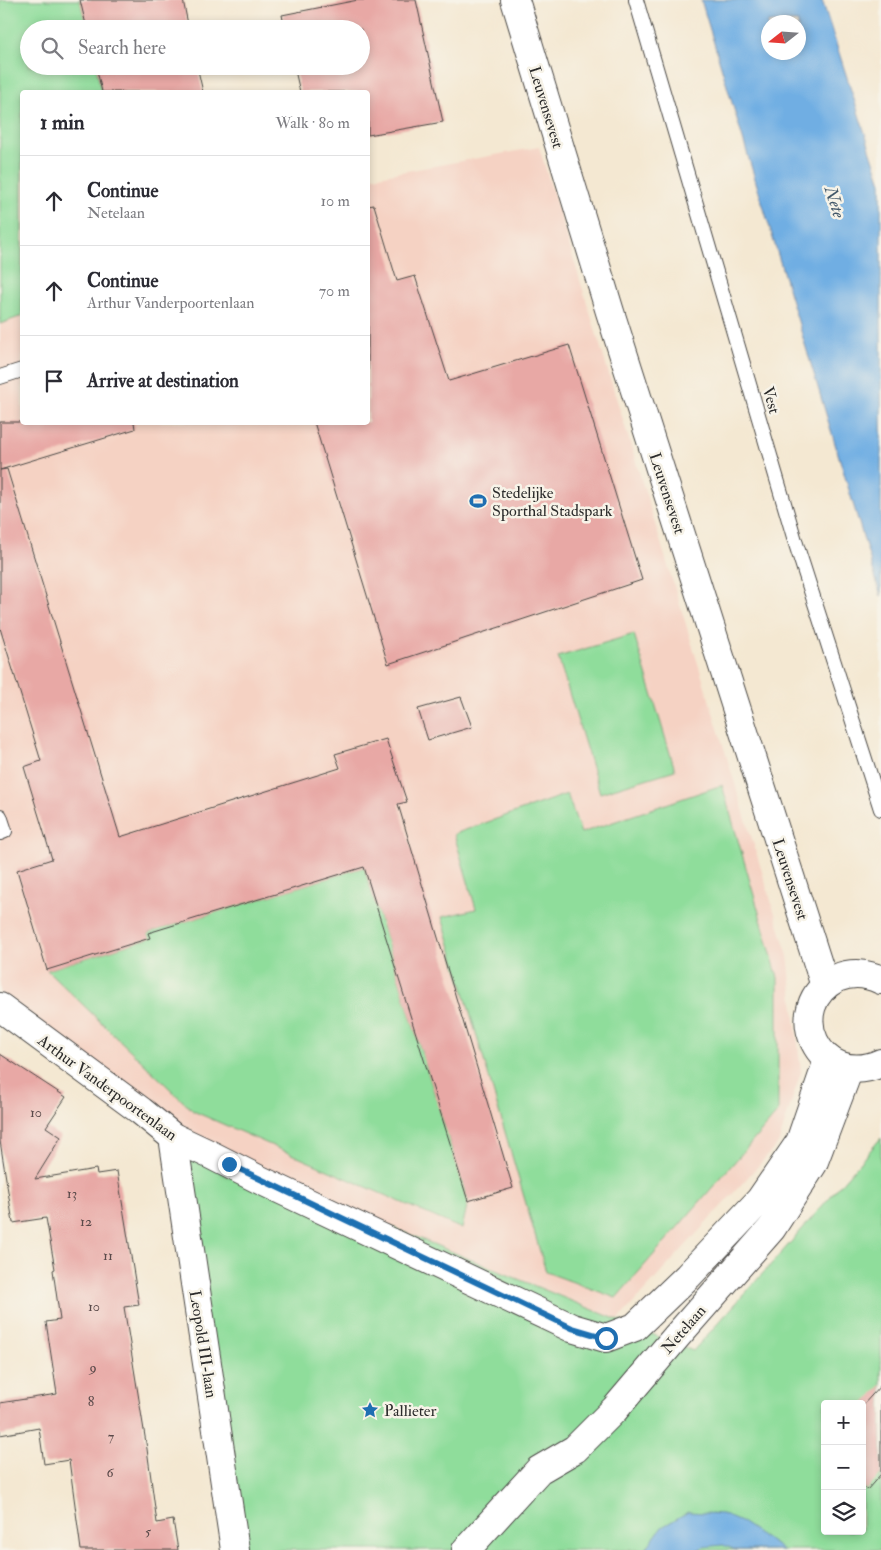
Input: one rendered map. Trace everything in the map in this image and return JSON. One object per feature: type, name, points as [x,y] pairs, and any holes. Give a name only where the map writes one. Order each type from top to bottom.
[{"type":"street","name":"Leuvensevest","points":[[515,0],[610,312],[825,986]]},
{"type":"street","points":[[881,980],[860,973],[844,975],[825,986],[817,996],[810,1011],[809,1021],[815,1044],[838,1064],[870,1068],[881,1063]]},
{"type":"street","name":"Arthur Vanderpoortenlaan","points":[[0,1007],[141,1111],[173,1137],[572,1328]]},
{"type":"street","name":"Netelaan","points":[[572,1328],[606,1338],[635,1327],[688,1276],[760,1200],[800,1142],[838,1064]]},
{"type":"street","name":"Netelaan","points":[[466,1550],[539,1470],[575,1449],[615,1408],[772,1228],[813,1164],[838,1064]]},
{"type":"street","name":"Leopold III-laan","points":[[173,1137],[235,1550]]},
{"type":"lane","name":"Vest","points":[[636,0],[796,544],[881,809]]},
{"type":"lane","points":[[0,376],[20,371]]},
{"type":"lane","points":[[0,816],[5,831],[0,833]]},
{"type":"shaded area","points":[[539,147],[788,956],[801,1072],[778,1144],[618,1320],[173,1137],[0,1006],[0,324],[20,317],[20,425],[370,425],[370,178]]},
{"type":"green space","points":[[0,0],[80,0],[85,20],[20,20],[20,75],[98,75],[101,90],[20,90],[20,317],[0,324]]},
{"type":"green space","points":[[634,634],[675,770],[600,793],[558,657]]},
{"type":"green space","points":[[722,785],[778,978],[778,1112],[616,1298],[546,1272],[442,917],[476,909],[454,834],[567,794],[581,833]]},
{"type":"green space","points":[[364,867],[468,1201],[462,1229],[193,1111],[47,970],[150,938],[148,933]]},
{"type":"green space","points":[[173,1137],[693,1351],[881,1138],[881,1550],[246,1550]]},
{"type":"water","name":"Nete","points":[[701,0],[822,0],[881,183],[881,596]]},
{"type":"water","points":[[688,1512],[722,1514],[743,1523],[783,1550],[736,1550],[723,1545],[703,1547],[698,1550],[645,1550],[662,1527]]},
{"type":"building","points":[[80,0],[183,0],[187,20],[85,20]]},
{"type":"building","points":[[358,0],[416,0],[443,122],[370,135],[370,90],[300,90],[296,75],[370,75],[370,20],[283,20],[282,15]]},
{"type":"building","points":[[98,75],[199,75],[203,90],[102,90]]},
{"type":"building","name":"Stedelijke Sporthal Stadspark","points":[[374,205],[397,281],[415,276],[449,381],[569,345],[642,580],[388,664],[315,425],[370,425],[370,206]]},
{"type":"building","points":[[0,422],[20,422],[20,425],[134,425],[135,429],[0,470]]},
{"type":"building","points":[[7,469],[120,837],[340,768],[335,754],[386,739],[407,802],[398,804],[513,1188],[468,1201],[364,867],[148,933],[150,938],[47,970],[17,870],[52,859],[24,767],[41,761],[0,628],[0,470]]},
{"type":"building","points":[[461,697],[472,727],[428,740],[418,709]]},
{"type":"building","points":[[0,1054],[66,1097],[46,1127],[61,1137],[35,1179],[96,1169],[97,1174],[117,1171],[139,1305],[124,1307],[157,1523],[173,1520],[178,1550],[81,1550],[69,1460],[44,1464],[39,1428],[0,1435],[0,1403],[57,1394],[46,1322],[60,1320],[53,1270],[55,1269],[46,1218],[13,1223],[0,1141]]},
{"type":"building","points":[[881,1385],[881,1474],[867,1490],[866,1489],[866,1402]]},
{"type":"place","name":"Stedelijke Sporthal Stadspark","points":[[478,501]]},
{"type":"place","name":"Pallieter","points":[[370,1410]]},
{"type":"route","points":[[229,1164],[572,1328],[606,1338]]}]
